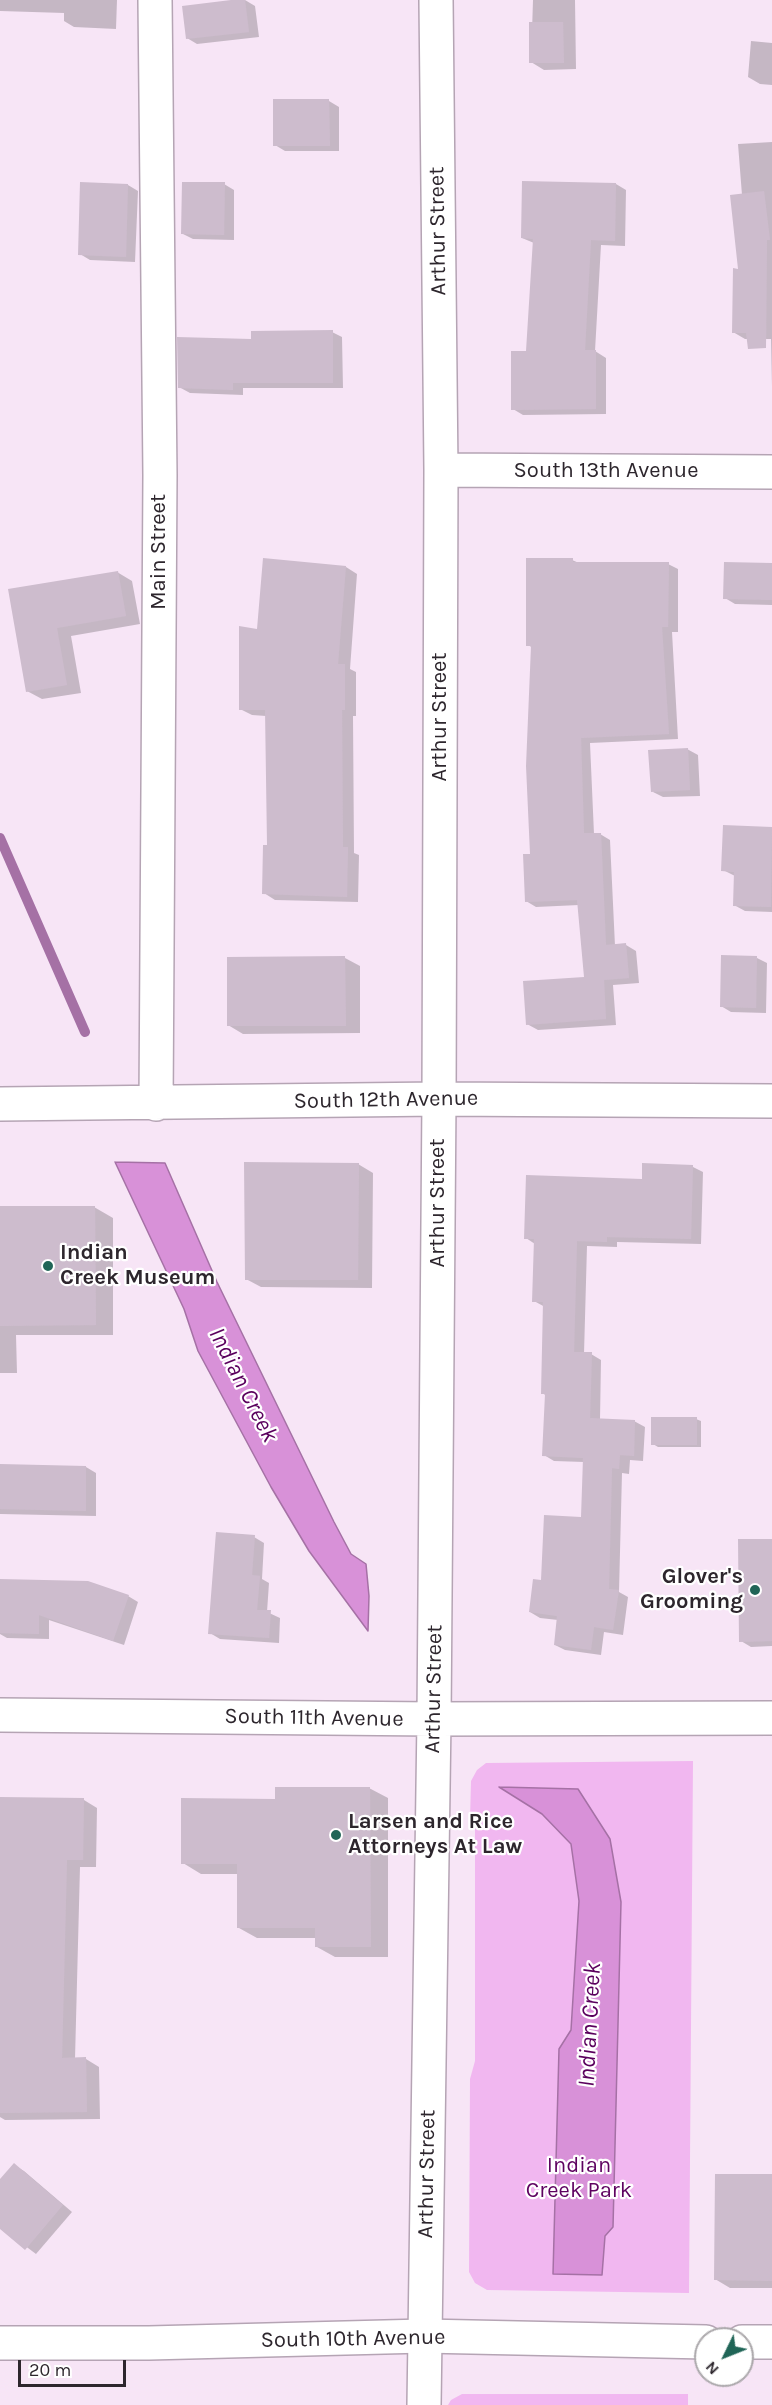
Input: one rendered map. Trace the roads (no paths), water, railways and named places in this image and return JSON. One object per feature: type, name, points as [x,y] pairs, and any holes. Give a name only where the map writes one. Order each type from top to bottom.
[{"type":"street","name":"Main Street","points":[[155,0],[160,463],[156,1104]]},
{"type":"street","name":"Arthur Street","points":[[424,2405],[434,1719],[439,1099],[441,470],[436,0]]},
{"type":"street","name":"South 13th Avenue","points":[[441,470],[772,472]]},
{"type":"street","name":"South 12th Avenue","points":[[0,1104],[439,1099],[772,1101]]},
{"type":"street","name":"South 11th Avenue","points":[[0,1715],[434,1719],[772,1718]]},
{"type":"street","name":"South 10th Avenue","points":[[0,2343],[149,2343],[424,2336],[694,2342]]},
{"type":"street","points":[[754,2342],[772,2342]]},
{"type":"water","points":[[115,1162],[165,1163],[217,1282],[334,1522],[351,1554],[366,1564],[369,1596],[368,1631],[309,1551],[271,1487],[198,1351],[184,1309]]},
{"type":"water","points":[[499,1787],[578,1789],[610,1839],[621,1902],[613,2227],[605,2236],[602,2275],[553,2274],[559,2049],[571,2030],[579,1901],[571,1844],[542,1814]]},
{"type":"waterway","name":"Indian Creek","points":[[0,838],[85,1032]]},
{"type":"place","name":"Indian Creek Museum","points":[[48,1266]]},
{"type":"place","name":"Glover's Grooming","points":[[755,1590]]},
{"type":"place","name":"Larsen and Rice Attorneys At Law","points":[[336,1835]]},
{"type":"park label","name":"Indian Creek Park","points":[[579,2178]]}]
